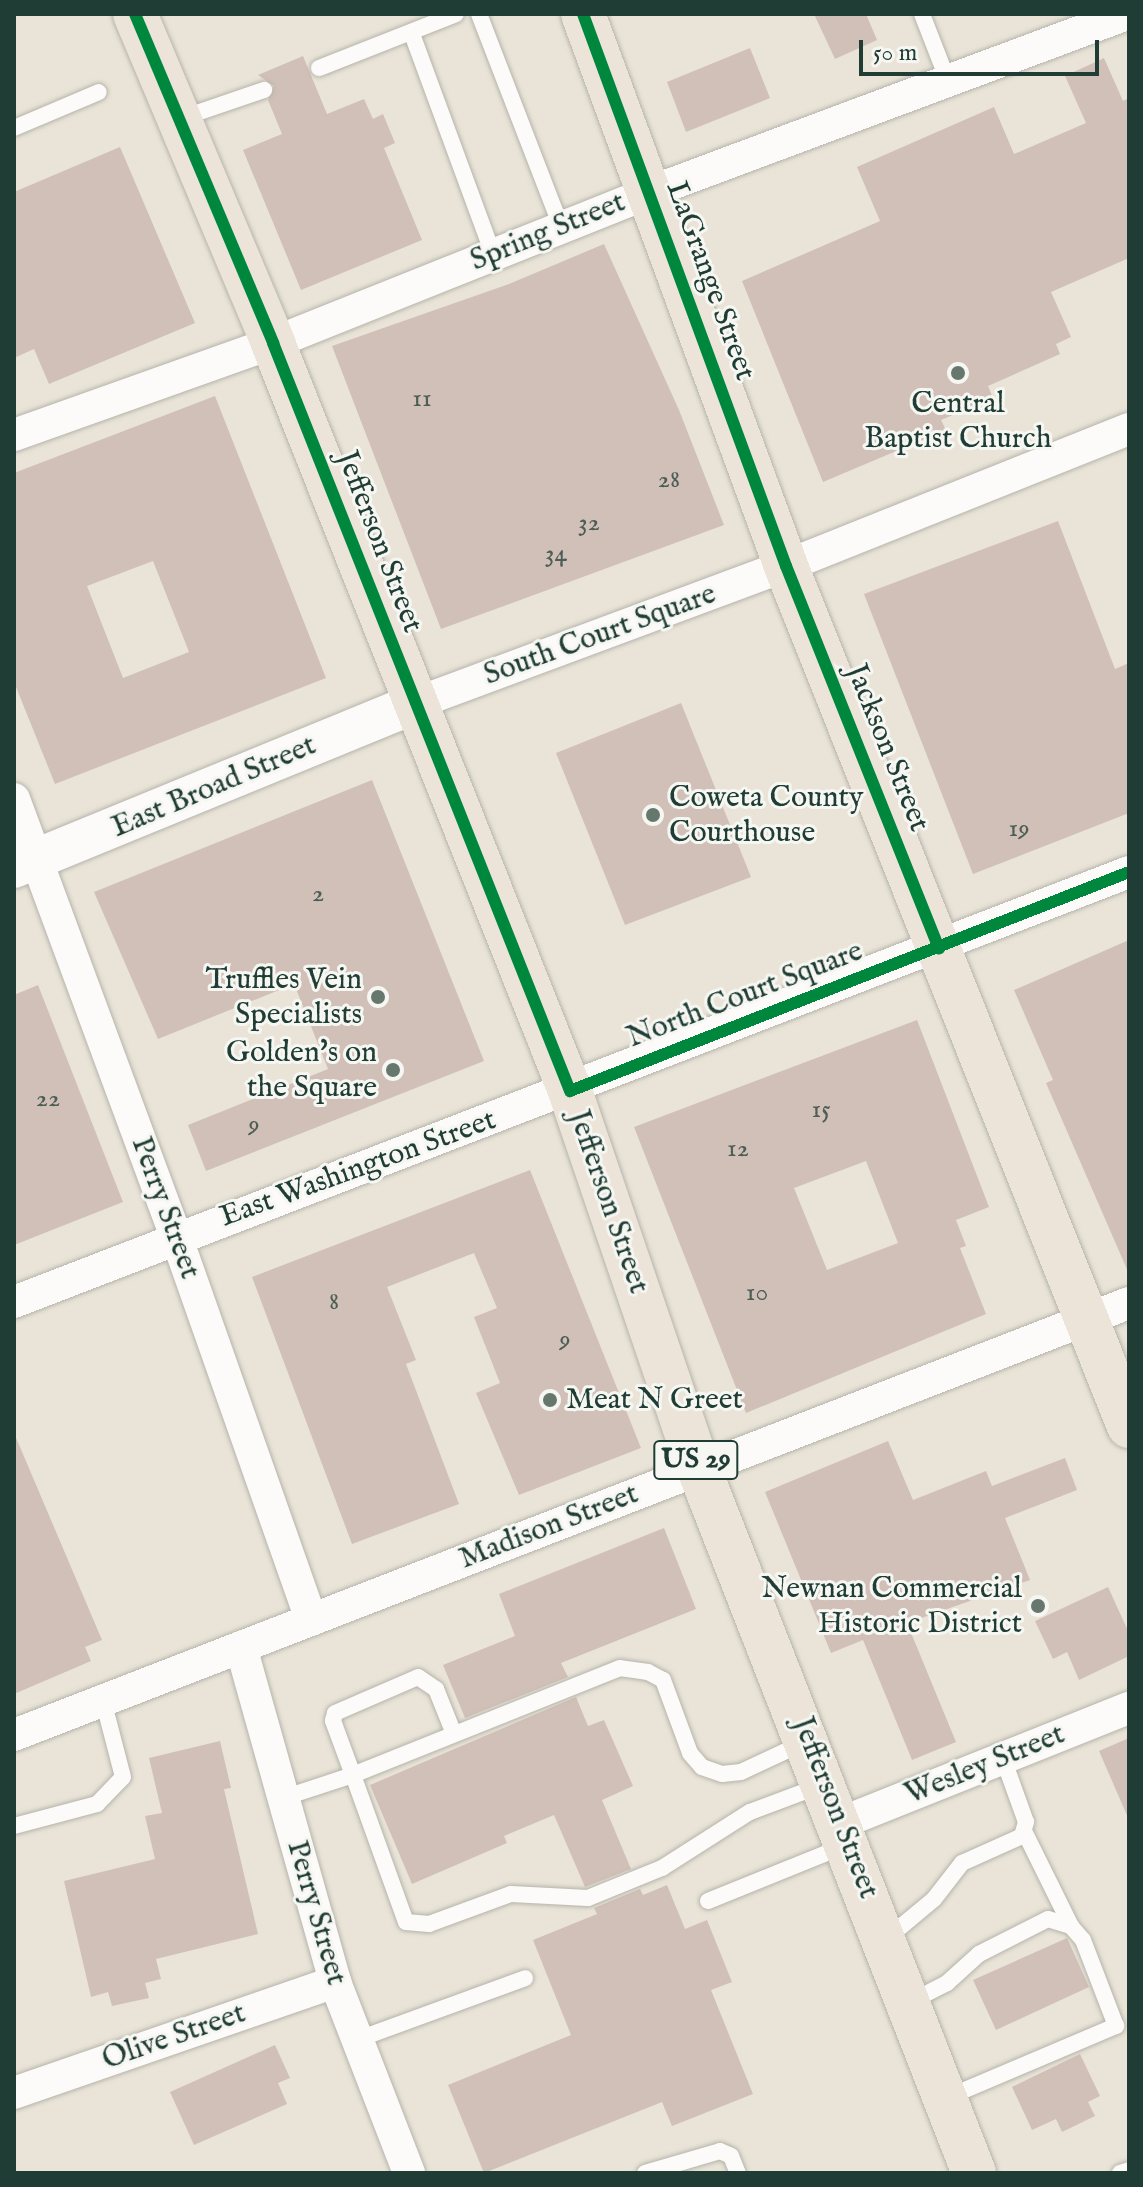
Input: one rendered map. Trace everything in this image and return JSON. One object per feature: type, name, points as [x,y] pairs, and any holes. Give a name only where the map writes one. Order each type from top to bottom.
[{"type":"main road","name":"Jefferson Street","points":[[135,14],[273,343],[570,1091],[699,1469],[846,1834],[974,2173]]},
{"type":"main road","name":"LaGrange Street","points":[[583,14],[786,566]]},
{"type":"main road","name":"Jackson Street","points":[[786,566],[1089,1318],[1129,1426]]},
{"type":"street","name":"Spring Street","points":[[14,435],[273,343],[650,192],[1127,14]]},
{"type":"street","name":"South Court Square","points":[[414,704],[786,566],[1129,429]]},
{"type":"street","name":"East Broad Street","points":[[26,864],[414,704]]},
{"type":"street","name":"Perry Street","points":[[14,799],[26,864],[176,1236],[311,1620]]},
{"type":"street","name":"North Court Square","points":[[570,1091],[1129,872]]},
{"type":"street","name":"East Washington Street","points":[[14,1302],[176,1236],[570,1091]]},
{"type":"street","name":"Madison Street","points":[[14,1735],[1129,1303]]},
{"type":"street","name":"Perry Street","points":[[241,1647],[335,1982],[409,2173]]},
{"type":"street","name":"Wesley Street","points":[[846,1834],[1003,1758],[1129,1708]]},
{"type":"street","name":"Olive Street","points":[[14,2093],[335,1982]]},
{"type":"lane","points":[[319,68],[412,34],[456,14]]},
{"type":"lane","points":[[479,14],[561,227]]},
{"type":"lane","points":[[922,14],[948,81]]},
{"type":"lane","points":[[412,34],[493,254]]},
{"type":"lane","points":[[179,119],[264,90]]},
{"type":"lane","points":[[14,128],[99,92]]},
{"type":"lane","points":[[283,1798],[353,1775],[620,1668],[648,1672],[663,1680],[690,1753],[702,1767],[722,1774],[741,1772],[808,1741]]},
{"type":"lane","points":[[454,1734],[427,1679],[418,1677],[335,1713],[333,1721],[406,1922],[429,1924],[511,1894],[588,1898],[662,1868],[750,1812],[825,1783]]},
{"type":"lane","points":[[14,1826],[97,1804],[123,1777],[103,1700]]},
{"type":"lane","points":[[946,2098],[1116,2026],[1093,1963],[1024,1831],[1026,1822],[1003,1758]]},
{"type":"lane","points":[[886,1939],[934,1899],[962,1863],[1024,1831]]},
{"type":"lane","points":[[708,1901],[846,1834]]},
{"type":"lane","points":[[909,2002],[947,1983],[979,1954],[1048,1919],[1071,1926]]},
{"type":"lane","points":[[356,2040],[525,1978]]},
{"type":"lane","points":[[645,2173],[707,2151],[731,2156],[738,2173]]},
{"type":"lane","points":[[1120,2173],[1129,2170]]},
{"type":"building","points":[[814,14],[866,14],[877,40],[835,59]]},
{"type":"building","points":[[750,48],[770,98],[686,132],[667,82]]},
{"type":"building","points":[[303,56],[327,114],[364,99],[373,119],[383,114],[395,143],[384,148],[422,240],[301,290],[243,150],[282,134],[268,100],[274,86],[258,75]]},
{"type":"building","points":[[1104,58],[1123,101],[1129,98],[1129,258],[1051,292],[1071,337],[1056,344],[1060,354],[988,386],[993,398],[941,420],[946,430],[823,482],[742,281],[880,221],[857,167],[994,107],[1014,154],[1086,123],[1065,76]]},
{"type":"building","points":[[120,147],[195,323],[49,384],[34,349],[14,358],[14,192]]},
{"type":"building","points":[[604,244],[679,410],[724,525],[441,629],[332,346],[509,284]]},
{"type":"building","points":[[215,396],[326,678],[55,784],[14,682],[14,473]],"holes":[[[153,561],[189,652],[123,678],[87,586]]]},
{"type":"building","points":[[1058,521],[1115,669],[1129,663],[1129,813],[973,874],[864,594]]},
{"type":"building","name":"Coweta County Courthouse","points":[[681,703],[751,877],[625,925],[556,753]]},
{"type":"building","points":[[372,780],[484,1061],[206,1171],[188,1125],[328,1069],[294,984],[158,1039],[94,892]]},
{"type":"building","points":[[1129,940],[1129,1274],[1046,1083],[1053,1080],[1014,990]]},
{"type":"building","points":[[38,985],[123,1202],[14,1245],[14,995]]},
{"type":"building","points":[[917,1020],[989,1207],[956,1220],[966,1246],[960,1248],[986,1314],[746,1413],[634,1127]],"holes":[[[866,1161],[898,1243],[827,1270],[794,1188]]]},
{"type":"building","points":[[530,1170],[641,1448],[519,1495],[476,1393],[500,1383],[474,1317],[497,1308],[474,1253],[387,1287],[416,1360],[406,1364],[459,1504],[352,1544],[252,1277]]},
{"type":"building","points":[[14,1433],[102,1640],[85,1647],[91,1661],[14,1694]]},
{"type":"building","points":[[888,1441],[913,1500],[986,1471],[992,1486],[1065,1458],[1077,1490],[1005,1518],[1030,1580],[907,1623],[956,1742],[912,1760],[863,1640],[831,1653],[765,1492]]},
{"type":"building","points":[[664,1528],[696,1609],[561,1663],[568,1677],[465,1718],[443,1665],[515,1636],[499,1594]]},
{"type":"building","points":[[1108,1587],[1129,1633],[1129,1656],[1079,1680],[1067,1652],[1053,1659],[1035,1621]]},
{"type":"building","points":[[576,1697],[588,1726],[604,1720],[633,1786],[602,1800],[631,1869],[585,1887],[554,1815],[504,1836],[507,1843],[412,1884],[370,1785]]},
{"type":"building","points":[[1129,1738],[1129,1820],[1099,1751]]},
{"type":"building","points":[[220,1741],[231,1788],[224,1789],[258,1934],[156,1959],[161,1979],[145,1983],[149,1998],[112,2006],[108,1992],[91,1997],[64,1881],[155,1859],[145,1816],[162,1813],[149,1758]]},
{"type":"building","points":[[667,1885],[685,1929],[707,1920],[732,1982],[711,1990],[753,2094],[672,2126],[662,2102],[484,2173],[448,2085],[571,2035],[533,1940],[597,1914],[594,1908],[640,1889],[643,1895]]},
{"type":"building","points":[[1067,1938],[1089,1987],[996,2030],[973,1980]]},
{"type":"building","points":[[275,2045],[290,2078],[278,2083],[287,2104],[194,2145],[170,2092]]},
{"type":"building","points":[[1080,2054],[1100,2096],[1088,2102],[1095,2116],[1062,2132],[1056,2119],[1032,2130],[1012,2087]]},
{"type":"cycle path","points":[[135,14],[273,343],[570,1091],[1129,872]]},
{"type":"cycle path","points":[[583,14],[786,566],[939,948]]},
{"type":"place","name":"Central Baptist Church","points":[[958,373]]},
{"type":"place","name":"Coweta County Courthouse","points":[[653,815]]},
{"type":"place","name":"Truffles Vein Specialists","points":[[378,997]]},
{"type":"place","name":"Golden's on the Square","points":[[393,1070]]},
{"type":"place","name":"Meat N Greet","points":[[550,1400]]},
{"type":"place","name":"Newnan Commercial Historic District","points":[[1038,1606]]}]
